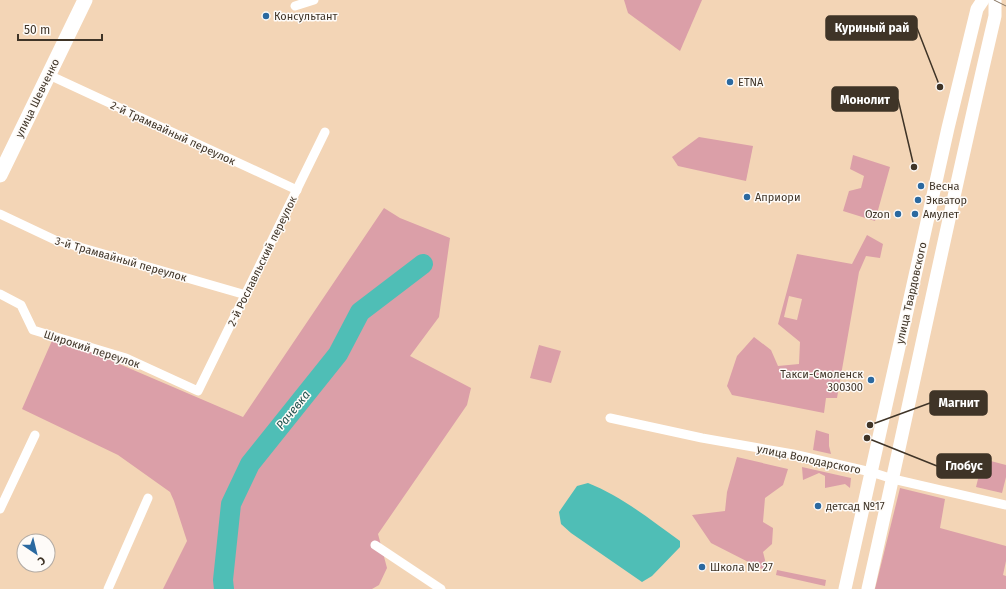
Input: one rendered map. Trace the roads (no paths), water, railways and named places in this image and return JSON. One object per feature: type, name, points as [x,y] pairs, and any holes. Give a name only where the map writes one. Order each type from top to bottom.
[{"type":"main road","name":"улица Шевченко","points":[[0,174],[85,0]]},
{"type":"street","points":[[295,6],[314,0]]},
{"type":"street","name":"улица Твардовского","points":[[846,589],[948,128],[977,9],[983,0]]},
{"type":"street","name":"улица Твардовского","points":[[868,589],[969,127],[995,16],[995,0]]},
{"type":"street","name":"2-й Трамвайный переулок","points":[[49,75],[297,190]]},
{"type":"street","name":"2-й Рославльский переулок","points":[[198,391],[325,132]]},
{"type":"street","name":"3-й Трамвайный переулок","points":[[0,214],[55,240],[246,295]]},
{"type":"street","points":[[918,262],[938,269]]},
{"type":"street","name":"Широкий переулок","points":[[0,294],[21,305],[33,330],[126,358],[198,391]]},
{"type":"street","name":"улица Володарского","points":[[610,418],[702,438],[793,454],[1006,505]]},
{"type":"street","points":[[0,508],[35,435]]},
{"type":"street","points":[[108,589],[148,498]]},
{"type":"street","points":[[375,545],[441,589]]},
{"type":"water","points":[[588,483],[624,502],[680,541],[680,547],[652,576],[642,582],[571,533],[561,524],[559,512],[577,486]]},
{"type":"waterway","name":"Рачевка","points":[[224,589],[223,580],[231,504],[250,464],[338,354],[360,312],[423,264]]},
{"type":"tram line","points":[[994,0],[1006,6]]},
{"type":"place","name":"Консультант","points":[[266,16]]},
{"type":"place","name":"ETNA","points":[[730,82]]},
{"type":"place","name":"Куриный рай","points":[[940,87]]},
{"type":"place","name":"Монолит","points":[[914,167]]},
{"type":"place","name":"Весна","points":[[921,186]]},
{"type":"place","name":"Априори","points":[[747,197]]},
{"type":"place","name":"Экватор","points":[[918,200]]},
{"type":"place","name":"Ozon","points":[[898,214]]},
{"type":"place","name":"Амулет","points":[[915,214]]},
{"type":"place","name":"Такси-Смоленск 300300","points":[[871,380]]},
{"type":"place","name":"Магнит","points":[[870,425]]},
{"type":"place","name":"Глобус","points":[[867,438]]},
{"type":"place","name":"детсад №17","points":[[818,506]]},
{"type":"place","name":"Школа № 27","points":[[702,567]]}]
